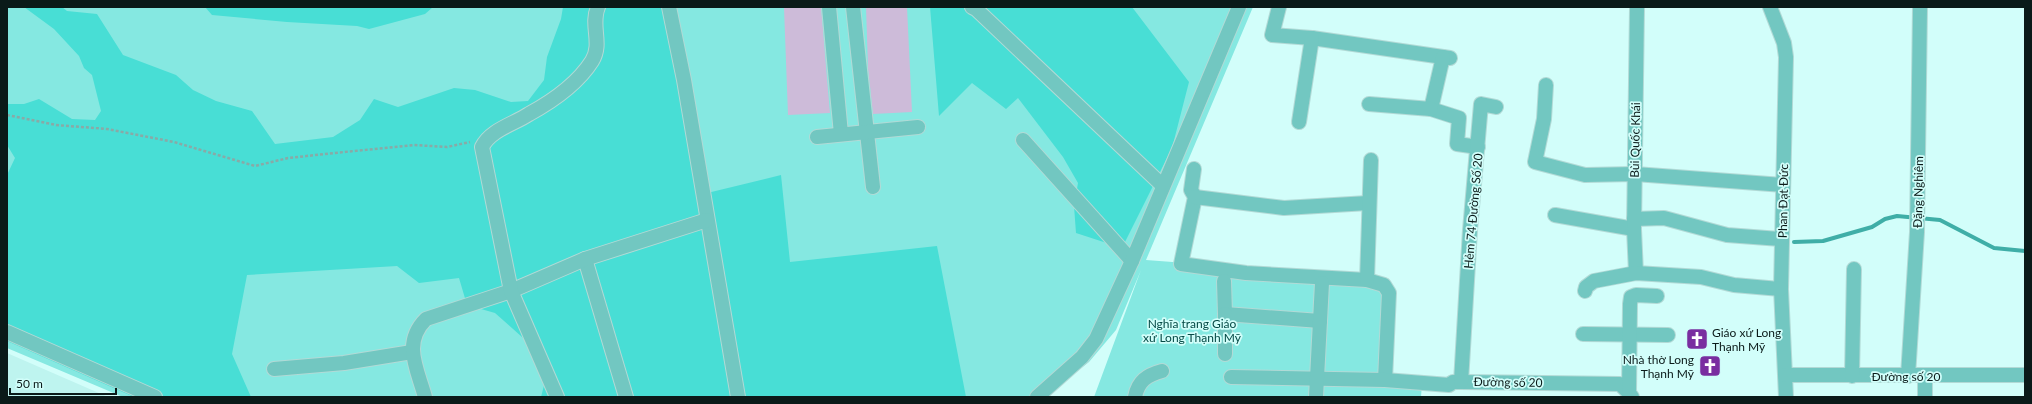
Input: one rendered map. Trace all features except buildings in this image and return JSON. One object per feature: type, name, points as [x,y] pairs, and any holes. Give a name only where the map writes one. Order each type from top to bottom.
[{"type":"street","points":[[557,397],[511,291],[482,147],[485,140],[552,100],[574,82],[593,60],[598,40],[594,21],[598,7]]},
{"type":"street","points":[[668,7],[684,80],[738,397]]},
{"type":"street","points":[[830,7],[841,134]]},
{"type":"street","points":[[853,7],[873,187]]},
{"type":"street","points":[[972,7],[976,9],[1163,186]]},
{"type":"street","points":[[1037,397],[1082,357],[1096,339],[1132,260],[1239,7]]},
{"type":"street","points":[[1279,7],[1272,35],[1312,38],[1446,58],[1430,109],[1370,104]]},
{"type":"street","name":"Bùi Quốc Khái","points":[[1636,273],[1634,224],[1637,7]]},
{"type":"street","name":"Phan Đạt Đức","points":[[1770,7],[1784,43],[1786,57],[1781,289],[1786,397]]},
{"type":"street","name":"Đặng Nghiêm","points":[[1908,376],[1917,232],[1920,7]]},
{"type":"street","points":[[1299,122],[1312,38]]},
{"type":"street","points":[[1546,85],[1544,119],[1535,162],[1585,175],[1635,174],[1783,185]]},
{"type":"street","points":[[1478,148],[1481,104],[1496,107]]},
{"type":"street","name":"Hẻm 74 Đường Số 20","points":[[1430,109],[1459,118],[1457,144],[1478,148],[1452,388]]},
{"type":"street","points":[[817,137],[918,127]]},
{"type":"street","points":[[1023,140],[1132,260]]},
{"type":"street","points":[[1366,280],[1368,203],[1371,160]]},
{"type":"street","points":[[1194,170],[1191,190],[1195,197],[1181,264],[1246,273],[1366,280],[1384,284],[1389,293],[1385,380]]},
{"type":"street","points":[[1195,197],[1284,208],[1368,203]]},
{"type":"street","points":[[1555,215],[1634,224],[1664,218],[1727,235],[1782,238]]},
{"type":"street","points":[[425,397],[412,352],[412,340],[417,328],[426,319],[511,291],[585,259],[708,220]]},
{"type":"street","points":[[585,259],[626,397]]},
{"type":"street","points":[[1852,376],[1854,269]]},
{"type":"street","points":[[1585,291],[1586,287],[1594,281],[1636,273],[1701,276],[1734,285],[1781,289]]},
{"type":"street","points":[[1224,282],[1225,354]]},
{"type":"street","points":[[1316,397],[1322,283]]},
{"type":"street","points":[[1631,395],[1631,297],[1636,295],[1657,296]]},
{"type":"street","points":[[1225,314],[1320,321]]},
{"type":"street","points":[[7,332],[155,397]]},
{"type":"street","points":[[1583,334],[1668,335]]},
{"type":"street","points":[[274,369],[344,363],[412,352]]},
{"type":"street","points":[[1135,397],[1136,390],[1147,375],[1162,371]]},
{"type":"street","name":"Đường số 20","points":[[1786,375],[2025,375]]},
{"type":"street","points":[[1925,376],[1925,397]]},
{"type":"street","name":"Đường số 20","points":[[1231,377],[1385,380],[1452,388],[1620,384],[1631,395]]},
{"type":"path","points":[[7,115],[56,125],[107,129],[174,142],[255,166],[288,158],[414,145],[447,146],[485,140]]},
{"type":"shaded area","points":[[24,7],[62,7],[67,11],[97,14],[123,55],[176,75],[193,90],[216,101],[252,111],[275,144],[333,137],[360,120],[374,99],[398,107],[454,88],[475,90],[511,102],[528,101],[544,80],[547,57],[561,19],[563,7],[668,7],[699,195],[781,175],[790,262],[937,246],[966,397],[541,397],[550,362],[495,313],[467,305],[459,278],[419,283],[397,266],[247,275],[232,354],[251,397],[134,397],[7,341],[7,175],[15,158],[7,145],[7,104],[24,104],[39,99],[72,119],[95,120],[101,111],[92,75],[84,68],[79,56],[54,29]]},
{"type":"shaded area","points":[[205,7],[433,7],[425,14],[369,29],[357,26],[287,22],[212,15]]},
{"type":"shaded area","points":[[930,7],[1132,7],[1189,82],[1172,148],[1122,248],[1076,233],[1074,206],[1078,183],[1063,157],[1018,98],[1006,109],[972,83],[939,116]]},
{"type":"shaded area","points":[[7,353],[108,397],[7,397]]},
{"type":"green space","name":"Nghĩa trang Giáo xứ Long Thạnh Mỹ","points":[[7,7],[1253,7],[1146,260],[1373,277],[1386,287],[1390,383],[1422,383],[1421,397],[1094,397],[1141,270],[1116,330],[1089,362],[1044,397],[123,397],[7,348]]},
{"type":"waterway","points":[[1794,242],[1823,241],[1872,227],[1885,219],[1897,216],[1940,220],[1994,248],[2025,251]]},
{"type":"place","name":"Giáo xứ Long Thạnh Mỹ","points":[[1697,339]]},
{"type":"place","name":"Nhà thờ Long Thạnh Mỹ","points":[[1710,366]]}]
